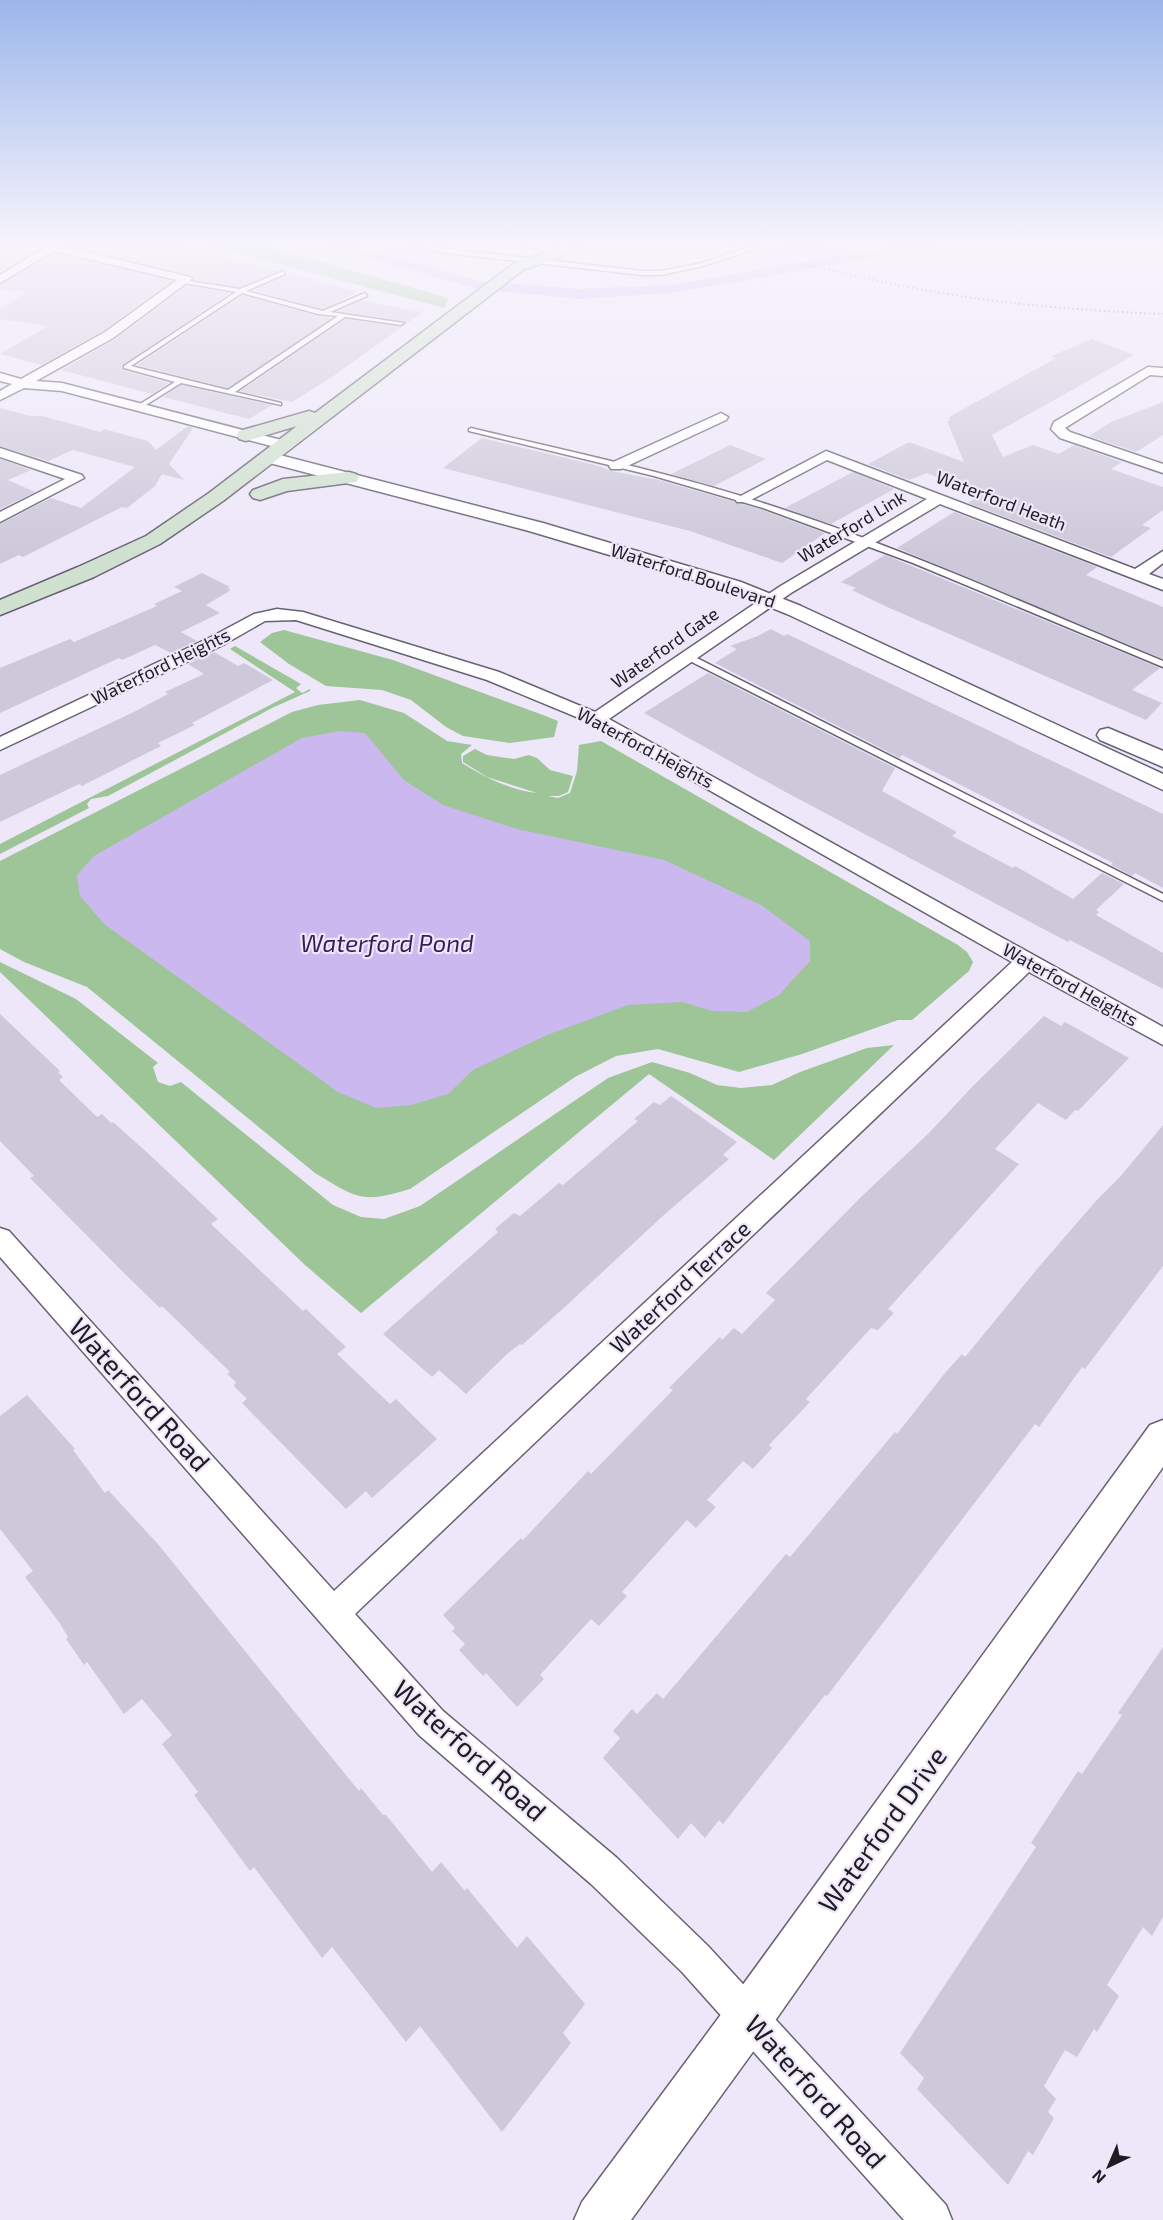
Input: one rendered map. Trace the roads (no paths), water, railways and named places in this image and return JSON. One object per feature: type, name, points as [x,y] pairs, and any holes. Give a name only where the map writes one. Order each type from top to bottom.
[{"type":"main road","points":[[262,447],[328,410],[414,346]]},
{"type":"main road","points":[[0,608],[86,572],[153,540],[216,497],[262,447],[290,424],[328,410]]},
{"type":"main road","points":[[260,494],[262,447]]},
{"type":"main road","points":[[240,506],[260,494],[283,485],[349,478]]},
{"type":"main road","points":[[150,564],[220,519]]},
{"type":"street","points":[[0,396],[91,346]]},
{"type":"street","points":[[1163,372],[1148,371],[1059,425],[1058,429],[1065,435],[1163,469]]},
{"type":"street","points":[[0,377],[25,384],[62,387],[138,406],[262,447]]},
{"type":"street","points":[[25,384],[47,397],[113,415]]},
{"type":"street","points":[[616,466],[721,417]]},
{"type":"street","name":"Waterford Boulevard","points":[[262,447],[349,478],[536,527],[723,583],[778,595],[1163,783]]},
{"type":"street","name":"Waterford Boulevard","points":[[262,447],[655,543],[1056,712]]},
{"type":"street","points":[[0,452],[77,478],[0,518]]},
{"type":"street","name":"Waterford Heath","points":[[742,499],[826,455],[1163,585]]},
{"type":"street","name":"Waterford Link","points":[[778,595],[939,498]]},
{"type":"street","points":[[1137,575],[1163,556]]},
{"type":"street","name":"Waterford Gate","points":[[597,719],[778,595]]},
{"type":"street","name":"Waterford Heights","points":[[0,744],[217,641],[260,617],[277,614],[297,615],[493,676],[597,719],[1163,1036]]},
{"type":"street","points":[[1088,726],[1163,760]]},
{"type":"street","name":"Waterford Terrace","points":[[333,1613],[1027,961]]},
{"type":"street","name":"Waterford Road","points":[[0,1239],[431,1724],[604,1871],[695,1959],[931,2220]]},
{"type":"street","name":"Waterford Drive","points":[[600,2220],[748,2018],[1163,1437]]},
{"type":"lane","points":[[158,346],[126,367],[279,404]]},
{"type":"lane","points":[[230,392],[299,346]]},
{"type":"lane","points":[[138,406],[180,381]]},
{"type":"lane","points":[[471,430],[742,499],[865,542],[1163,664]]},
{"type":"lane","points":[[687,656],[1163,898]]},
{"type":"water","name":"Waterford Pond","points":[[340,731],[365,733],[404,780],[443,805],[517,829],[664,860],[761,905],[810,941],[810,961],[779,995],[747,1012],[712,1011],[683,1002],[628,1005],[547,1035],[473,1070],[448,1094],[411,1105],[376,1108],[338,1092],[104,924],[80,896],[77,875],[94,856],[302,738]]}]
